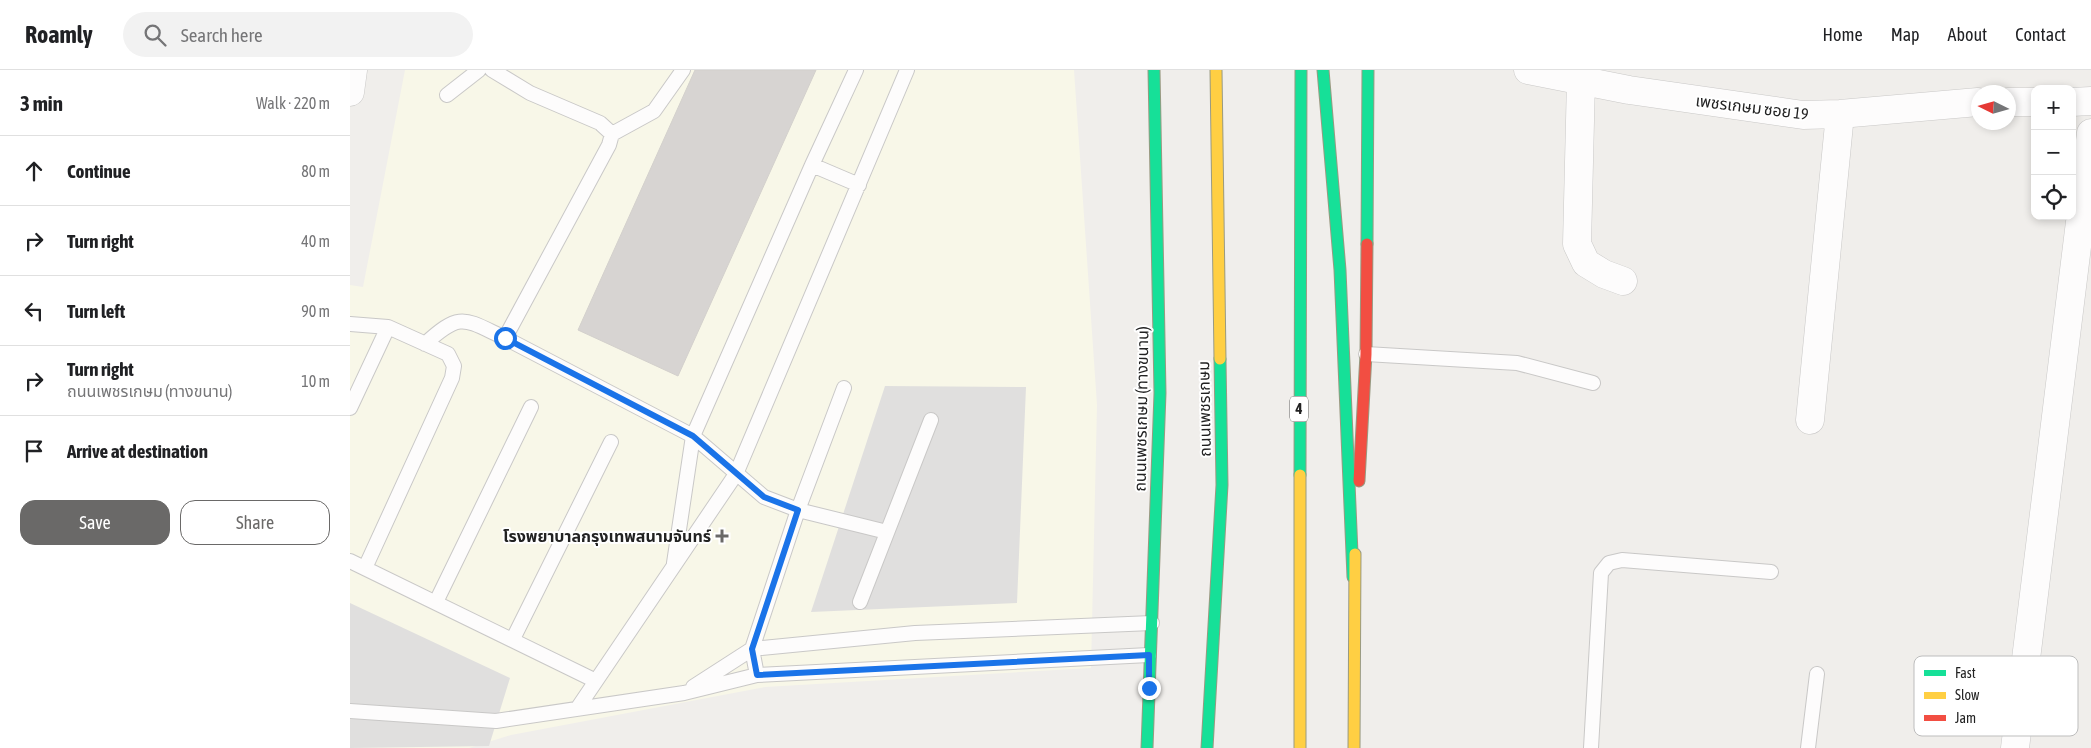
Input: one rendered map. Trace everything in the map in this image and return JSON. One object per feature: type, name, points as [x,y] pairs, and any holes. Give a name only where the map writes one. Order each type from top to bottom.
[{"type":"main road","name":"ถนนเพชรเกษม (ทางขนาน)","points":[[1147,748],[1160,393],[1154,70]]},
{"type":"main road","name":"ถนนเพชรเกษม","points":[[1207,748],[1222,485],[1216,70]]},
{"type":"main road","name":"4","points":[[1300,70],[1300,748]]},
{"type":"main road","points":[[1324,70],[1340,270],[1353,577],[1354,748]]},
{"type":"main road","points":[[1353,577],[1366,354],[1368,70]]},
{"type":"street","points":[[350,92],[353,70]]},
{"type":"street","name":"เพชรเกษม ซอย 19","points":[[1528,70],[1629,90],[1804,116],[1971,103]]},
{"type":"street","points":[[1581,80],[1576,244],[1586,263],[1604,274],[1623,281]]},
{"type":"street","points":[[2076,102],[2091,101]]},
{"type":"street","points":[[2016,102],[2031,102]]},
{"type":"street","points":[[1810,420],[1840,114]]},
{"type":"street","points":[[2026,656],[2091,133]]},
{"type":"lane","points":[[447,95],[478,70]]},
{"type":"lane","points":[[492,70],[530,93],[600,123],[612,134]]},
{"type":"lane","points":[[505,338],[609,145],[612,134],[654,111],[683,70]]},
{"type":"lane","points":[[674,566],[693,436],[812,165],[856,70]]},
{"type":"lane","points":[[577,709],[736,474],[907,70]]},
{"type":"lane","points":[[812,165],[858,185]]},
{"type":"lane","points":[[425,344],[443,327],[455,321],[467,320],[693,436],[764,497],[798,510],[887,532]]},
{"type":"lane","points":[[350,324],[388,327],[448,354],[454,366],[452,378],[364,568]]},
{"type":"lane","points":[[350,408],[388,327]]},
{"type":"lane","points":[[1366,354],[1517,363],[1593,383]]},
{"type":"lane","points":[[757,675],[752,649],[798,510],[844,388]]},
{"type":"lane","points":[[436,602],[530,407]]},
{"type":"lane","points":[[860,602],[931,420]]},
{"type":"lane","points":[[513,639],[611,442]]},
{"type":"lane","points":[[1591,748],[1601,573],[1608,563],[1622,560],[1771,572]]},
{"type":"lane","points":[[350,561],[596,681]]},
{"type":"lane","points":[[684,693],[752,649],[915,633],[1152,623]]},
{"type":"lane","points":[[350,711],[496,721],[684,693],[757,675],[1149,655]]},
{"type":"lane","points":[[1808,748],[1817,674]]},
{"type":"shaded area","name":"โรงพยาบาลกรุงเทพสนามจันทร์","points":[[405,70],[1074,70],[1097,405],[1091,668],[765,687],[511,735],[469,748],[350,748],[350,285],[363,287]]},
{"type":"shaded area","points":[[885,386],[1026,387],[1017,603],[811,612]]},
{"type":"shaded area","points":[[350,603],[510,678],[489,746],[350,748]]},
{"type":"building","points":[[695,70],[816,70],[678,376],[578,330]]},
{"type":"traffic: fast","points":[[1147,748],[1160,393],[1154,70]]},
{"type":"traffic: fast","points":[[1300,475],[1301,70]]},
{"type":"traffic: fast","points":[[1323,70],[1340,270],[1353,577]]},
{"type":"traffic: fast","points":[[1367,244],[1368,70]]},
{"type":"traffic: fast","points":[[1207,748],[1222,485],[1220,359]]},
{"type":"traffic: slow","points":[[1216,70],[1220,359]]},
{"type":"traffic: slow","points":[[1300,475],[1300,748]]},
{"type":"traffic: slow","points":[[1354,748],[1355,554]]},
{"type":"traffic: jam","points":[[1359,481],[1366,354],[1367,244]]},
{"type":"place","name":"โรงพยาบาลกรุงเทพสนามจันทร์","points":[[722,536]]},
{"type":"route","points":[[505,338],[693,436],[764,497],[798,510],[752,649],[757,675],[1149,655],[1149,688]]}]
